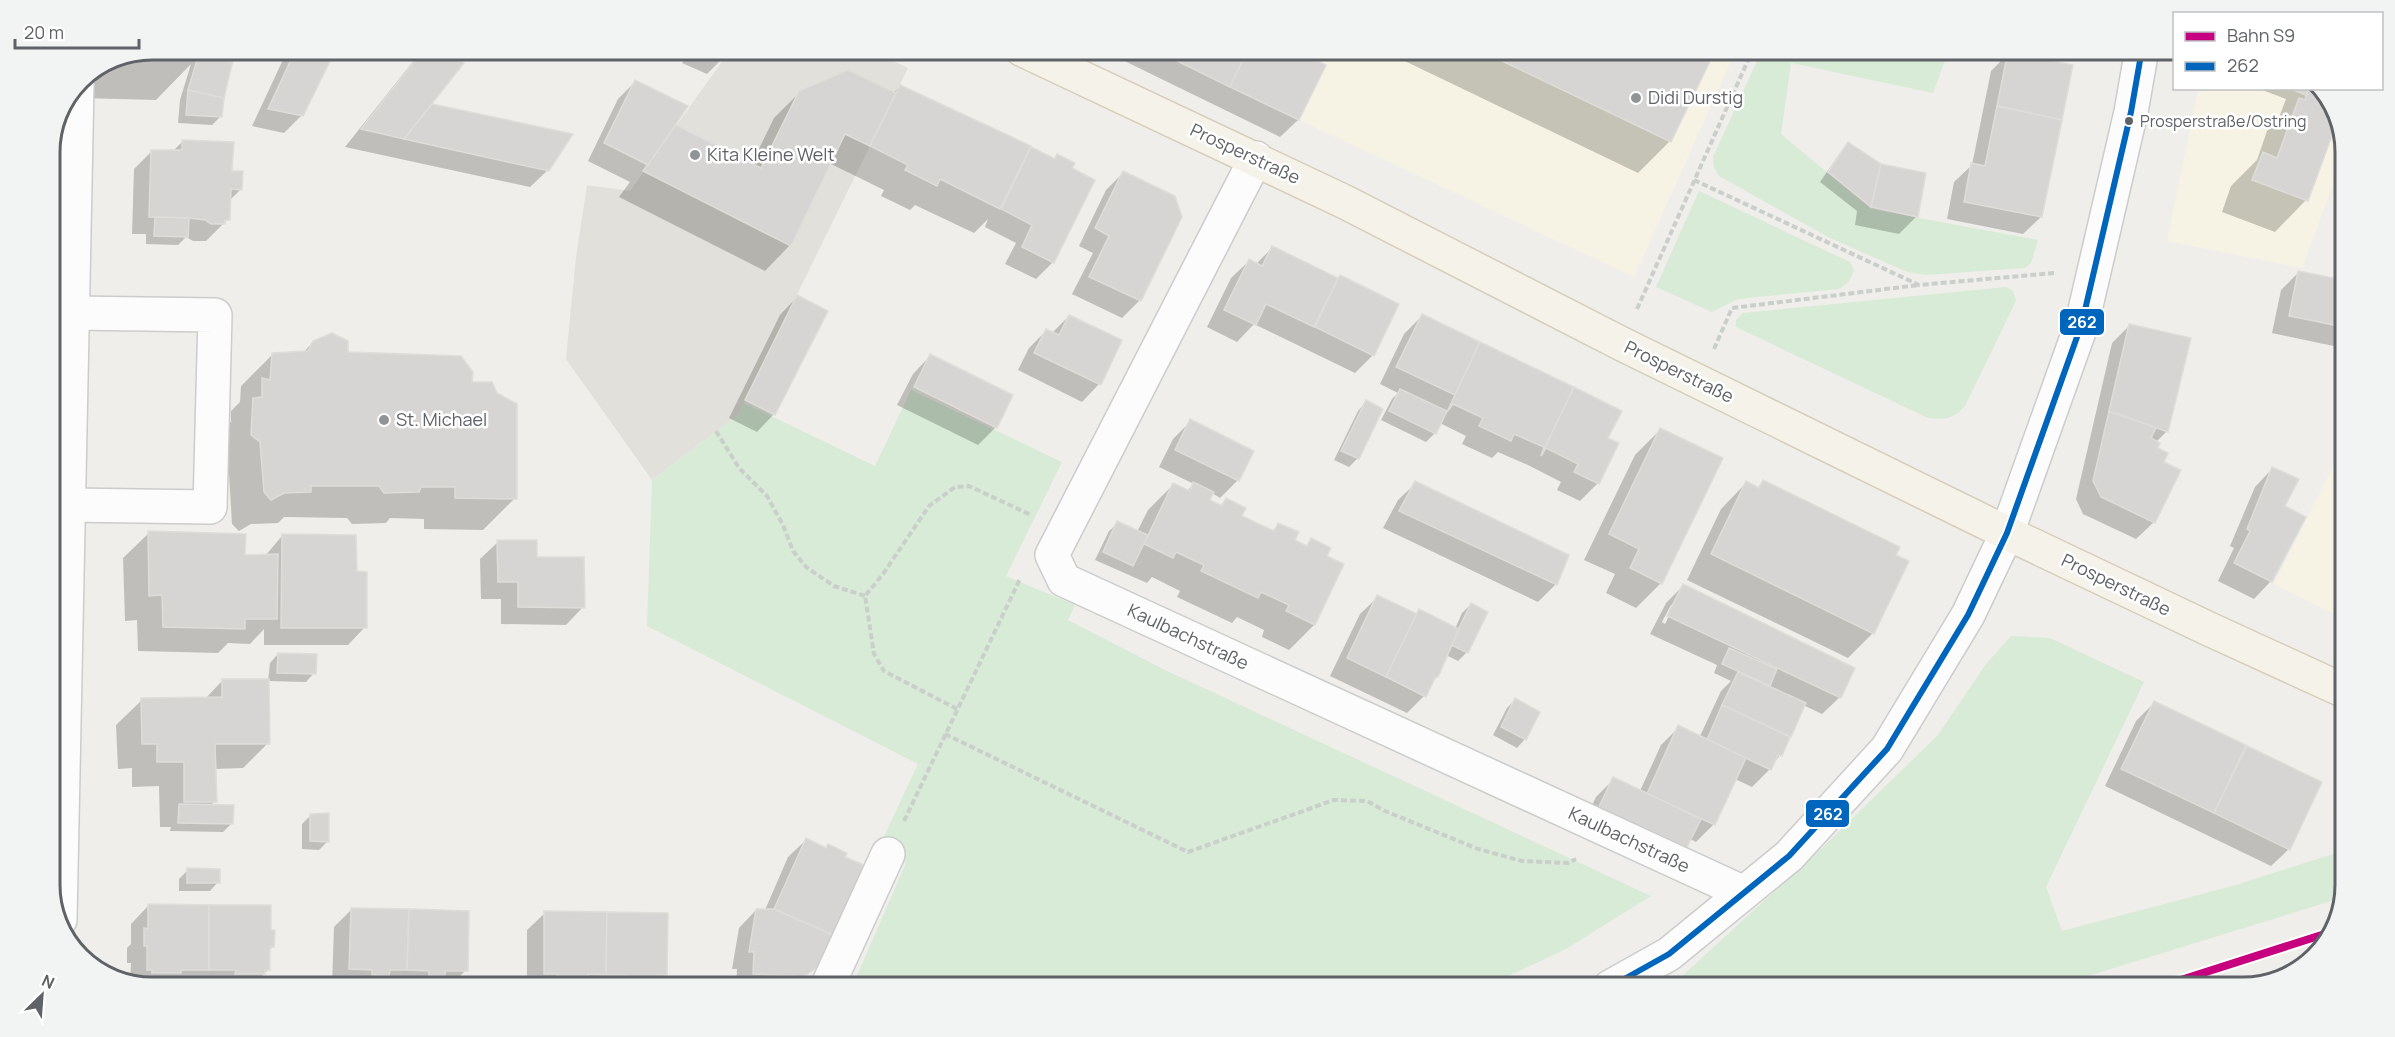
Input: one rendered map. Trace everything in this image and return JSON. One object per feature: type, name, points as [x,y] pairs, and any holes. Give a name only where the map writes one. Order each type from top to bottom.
[{"type":"main road","name":"Prosperstraße","points":[[1043,60],[1256,158],[1622,344],[2007,533],[2335,687]]},
{"type":"street","points":[[1628,977],[1669,954],[1742,892],[1789,856],[1887,749],[1968,615],[2007,533],[2082,323],[2131,112],[2140,60]]},
{"type":"street","points":[[61,894],[72,314],[62,173],[74,104]]},
{"type":"street","points":[[1058,543],[1256,158]]},
{"type":"street","points":[[68,505],[210,507],[215,315],[72,314]]},
{"type":"street","name":"Kaulbachstraße","points":[[1058,543],[1064,580],[1742,892]]},
{"type":"street","points":[[832,977],[888,854]]},
{"type":"path","points":[[1622,344],[1748,60]]},
{"type":"path","points":[[1694,180],[1919,285]]},
{"type":"path","points":[[1699,382],[1732,308],[1919,285],[2094,270]]},
{"type":"path","points":[[716,431],[740,468],[767,496],[783,525],[793,551],[806,567],[834,586],[865,596]]},
{"type":"path","points":[[888,854],[1028,563],[1058,543],[969,486],[960,485],[928,506],[883,574],[865,596],[874,654],[884,671],[957,710]]},
{"type":"path","points":[[945,734],[1188,852],[1334,800],[1352,799],[1367,801],[1427,829],[1478,849],[1522,861],[1568,863],[1622,837]]},
{"type":"shaded area","points":[[723,60],[891,60],[908,68],[738,415],[652,480],[566,359],[576,257],[587,185],[630,191]]},
{"type":"shaded area","name":"Didi Durstig","points":[[1171,60],[1732,60],[1634,277]]},
{"type":"shaded area","points":[[2198,90],[2311,90],[2323,106],[2333,134],[2335,179],[2302,268],[2167,241]]},
{"type":"shaded area","points":[[2335,463],[2335,614],[2274,584]]},
{"type":"green space","points":[[1757,60],[1945,60],[1933,93],[1791,63],[1781,134],[1871,209],[2038,240],[2031,263],[2025,268],[1925,275],[1907,272],[1828,237],[1719,176],[1714,168],[1713,157]]},
{"type":"green space","points":[[1699,191],[1850,262],[1854,270],[1850,279],[1838,289],[1738,299],[1712,312],[1656,287]]},
{"type":"green space","points":[[2006,287],[2013,291],[2016,301],[1965,406],[1957,414],[1944,419],[1928,418],[1736,327],[1736,320],[1743,313]]},
{"type":"green space","points":[[911,390],[1062,462],[1006,576],[1075,605],[1068,620],[1165,670],[1651,896],[1566,949],[1506,977],[856,977],[906,863],[878,849],[918,764],[647,626],[652,480],[738,415],[744,403],[875,466]]},
{"type":"green space","points":[[2011,636],[2050,638],[2144,682],[2046,887],[2062,931],[2236,885],[2335,853],[2333,900],[2084,977],[1681,977],[1824,846],[1938,735],[1986,664]]},
{"type":"building","points":[[197,60],[233,60],[224,98],[188,90]]},
{"type":"building","points":[[291,60],[331,60],[303,116],[268,109]]},
{"type":"building","points":[[415,60],[460,60],[464,63],[404,139],[361,129]]},
{"type":"building","points":[[1175,60],[1243,60],[1230,87]]},
{"type":"building","points":[[1243,60],[1316,60],[1326,65],[1299,120],[1230,87]]},
{"type":"building","name":"Didi Durstig","points":[[1500,60],[1711,60],[1671,142]]},
{"type":"building","points":[[2006,60],[2050,60],[2073,65],[2062,120],[1997,106]]},
{"type":"building","name":"Kita Kleine Welt","points":[[848,70],[896,93],[870,146],[845,134],[791,246],[643,171],[676,125],[761,168],[799,91]]},
{"type":"building","points":[[635,80],[688,106],[648,165],[604,143]]},
{"type":"building","points":[[900,85],[1031,146],[1000,209],[940,179],[937,186],[905,170],[908,165],[870,146]]},
{"type":"building","points":[[188,90],[224,98],[222,117],[186,115]]},
{"type":"building","points":[[2293,90],[2308,90],[2306,95]]},
{"type":"building","points":[[2308,90],[2311,90],[2323,106],[2333,133],[2308,201],[2252,180],[2263,152],[2277,158],[2299,98],[2305,100]]},
{"type":"building","points":[[432,104],[573,134],[549,171],[404,139]]},
{"type":"building","points":[[1997,106],[2062,120],[2042,217],[1964,202],[1971,163],[1985,166]]},
{"type":"building","points":[[182,140],[234,142],[232,171],[243,171],[242,190],[231,189],[230,220],[225,220],[225,224],[211,224],[205,220],[189,218],[149,217],[151,150],[182,150]]},
{"type":"building","points":[[1848,142],[1881,164],[1871,207],[1828,172]]},
{"type":"building","points":[[1031,147],[1055,159],[1057,154],[1075,163],[1072,168],[1095,180],[1054,263],[1022,247],[1032,225],[1001,209]]},
{"type":"building","points":[[1881,164],[1926,173],[1918,217],[1871,207]]},
{"type":"building","points":[[1123,171],[1175,196],[1182,217],[1141,301],[1089,277],[1109,236],[1095,228]]},
{"type":"building","points":[[155,217],[189,218],[188,237],[154,236]]},
{"type":"building","points":[[1272,246],[1338,278],[1314,327],[1266,304],[1256,325],[1224,310],[1249,259],[1262,266]]},
{"type":"building","points":[[2298,271],[2335,278],[2335,325],[2289,316]]},
{"type":"building","points":[[1340,275],[1399,304],[1374,356],[1315,327]]},
{"type":"building","points":[[797,295],[828,311],[775,415],[745,400]]},
{"type":"building","points":[[1422,314],[1480,342],[1455,395],[1396,367]]},
{"type":"building","points":[[1069,315],[1122,340],[1101,385],[1034,353],[1046,329],[1059,335]]},
{"type":"building","points":[[2129,324],[2191,338],[2168,432],[2109,411]]},
{"type":"building","name":"St. Michael","points":[[332,333],[348,341],[348,352],[461,356],[473,372],[472,382],[492,382],[497,393],[517,404],[517,499],[455,498],[455,487],[421,487],[419,492],[384,493],[379,486],[311,486],[311,492],[284,493],[271,500],[264,492],[260,442],[251,435],[253,398],[262,397],[262,378],[270,380],[272,353],[308,351],[313,341]]},
{"type":"building","points":[[1480,342],[1574,387],[1541,456],[1544,447],[1514,434],[1511,441],[1479,426],[1483,418],[1453,404],[1447,412]]},
{"type":"building","points":[[930,354],[1013,395],[997,428],[914,387]]},
{"type":"building","points":[[1574,387],[1622,411],[1608,438],[1619,443],[1599,484],[1574,472],[1578,464],[1546,448],[1541,456]]},
{"type":"building","points":[[1400,389],[1447,411],[1436,434],[1389,411]]},
{"type":"building","points":[[1366,400],[1383,409],[1359,459],[1341,451]]},
{"type":"building","points":[[2109,411],[2156,428],[2151,438],[2160,443],[2158,448],[2168,453],[2164,462],[2181,470],[2155,523],[2101,497],[2093,481]]},
{"type":"building","points":[[1190,419],[1254,451],[1239,481],[1175,450]]},
{"type":"building","points":[[1660,428],[1723,458],[1662,584],[1630,568],[1639,549],[1609,534]]},
{"type":"building","points":[[2272,467],[2299,479],[2285,506],[2306,517],[2272,582],[2234,563],[2250,531],[2247,529]]},
{"type":"building","points":[[1763,480],[1900,547],[1896,555],[1909,561],[1874,634],[1711,554],[1746,481],[1759,488]]},
{"type":"building","points":[[1415,481],[1569,555],[1557,585],[1399,511]]},
{"type":"building","points":[[1193,482],[1214,492],[1210,500],[1222,506],[1226,498],[1246,508],[1242,516],[1274,531],[1278,523],[1299,532],[1295,540],[1307,546],[1311,538],[1331,548],[1327,556],[1344,564],[1315,625],[1286,611],[1289,605],[1261,592],[1258,598],[1201,571],[1204,565],[1176,552],[1173,558],[1144,544],[1173,483],[1190,491]]},
{"type":"building","points":[[1117,521],[1148,535],[1133,566],[1103,552]]},
{"type":"building","points":[[148,531],[246,534],[245,555],[278,554],[277,619],[245,619],[245,629],[163,627],[162,595],[149,596]]},
{"type":"building","points":[[282,534],[356,535],[357,571],[367,572],[367,628],[281,628]]},
{"type":"building","points":[[497,540],[537,540],[537,557],[584,557],[585,608],[518,607],[518,582],[498,582]]},
{"type":"building","points":[[1683,584],[1855,668],[1841,698],[1667,616]]},
{"type":"building","points":[[1377,595],[1417,614],[1386,677],[1347,658]]},
{"type":"building","points":[[1471,603],[1488,612],[1468,653],[1451,645]]},
{"type":"building","points":[[1419,609],[1459,629],[1438,677],[1435,678],[1426,697],[1386,677]]},
{"type":"building","points":[[1729,648],[1777,669],[1770,686],[1722,664]]},
{"type":"building","points":[[278,653],[317,654],[316,674],[277,673]]},
{"type":"building","points":[[1738,672],[1806,703],[1791,737],[1722,705]]},
{"type":"building","points":[[222,679],[269,679],[270,744],[215,744],[217,802],[184,802],[184,762],[157,762],[157,744],[142,744],[141,698],[222,697]]},
{"type":"building","points":[[1515,698],[1540,712],[1526,740],[1501,727]]},
{"type":"building","points":[[2154,701],[2246,745],[2214,813],[2121,769]]},
{"type":"building","points":[[1722,705],[1790,737],[1782,756],[1778,755],[1771,770],[1707,740]]},
{"type":"building","points":[[1678,725],[1746,758],[1715,825],[1647,794]]},
{"type":"building","points":[[2247,746],[2322,782],[2290,850],[2214,813]]},
{"type":"building","points":[[1613,777],[1701,819],[1686,849],[1598,809]]},
{"type":"building","points":[[179,804],[234,805],[233,824],[178,823]]},
{"type":"building","points":[[329,813],[329,842],[310,841],[310,814]]},
{"type":"building","points":[[806,838],[826,848],[828,844],[847,853],[845,857],[866,866],[835,936],[774,909]]},
{"type":"building","points":[[187,868],[220,869],[220,883],[187,883]]},
{"type":"building","points":[[148,904],[209,905],[209,970],[152,973],[152,970],[147,970],[144,928],[148,929]]},
{"type":"building","points":[[209,905],[271,905],[271,930],[275,930],[274,947],[270,947],[270,970],[265,970],[265,974],[235,974],[236,970],[209,970]]},
{"type":"building","points":[[351,908],[409,909],[407,970],[390,970],[389,976],[372,975],[372,970],[349,969]]},
{"type":"building","points":[[409,909],[469,911],[468,971],[445,971],[445,976],[429,976],[429,971],[407,970]]},
{"type":"building","points":[[756,909],[774,909],[835,936],[821,965],[803,977],[753,974],[754,952],[749,952]]},
{"type":"building","points":[[544,911],[607,912],[606,975],[557,977],[557,974],[544,974]]},
{"type":"building","points":[[607,912],[668,913],[667,975],[626,977],[626,975],[606,975]]},
{"type":"rail line","name":"S9","points":[[2190,977],[2320,936]]},
{"type":"transit line","name":"262","points":[[1628,977],[1669,954],[1789,856],[1887,749],[1968,615],[2007,533],[2082,323],[2131,112],[2140,60]]},
{"type":"place","name":"Didi Durstig","points":[[1636,98]]},
{"type":"place","name":"Prosperstraße/Ostring","points":[[2129,121]]},
{"type":"place","name":"Kita Kleine Welt","points":[[695,155]]},
{"type":"place","name":"St. Michael","points":[[384,420]]}]
